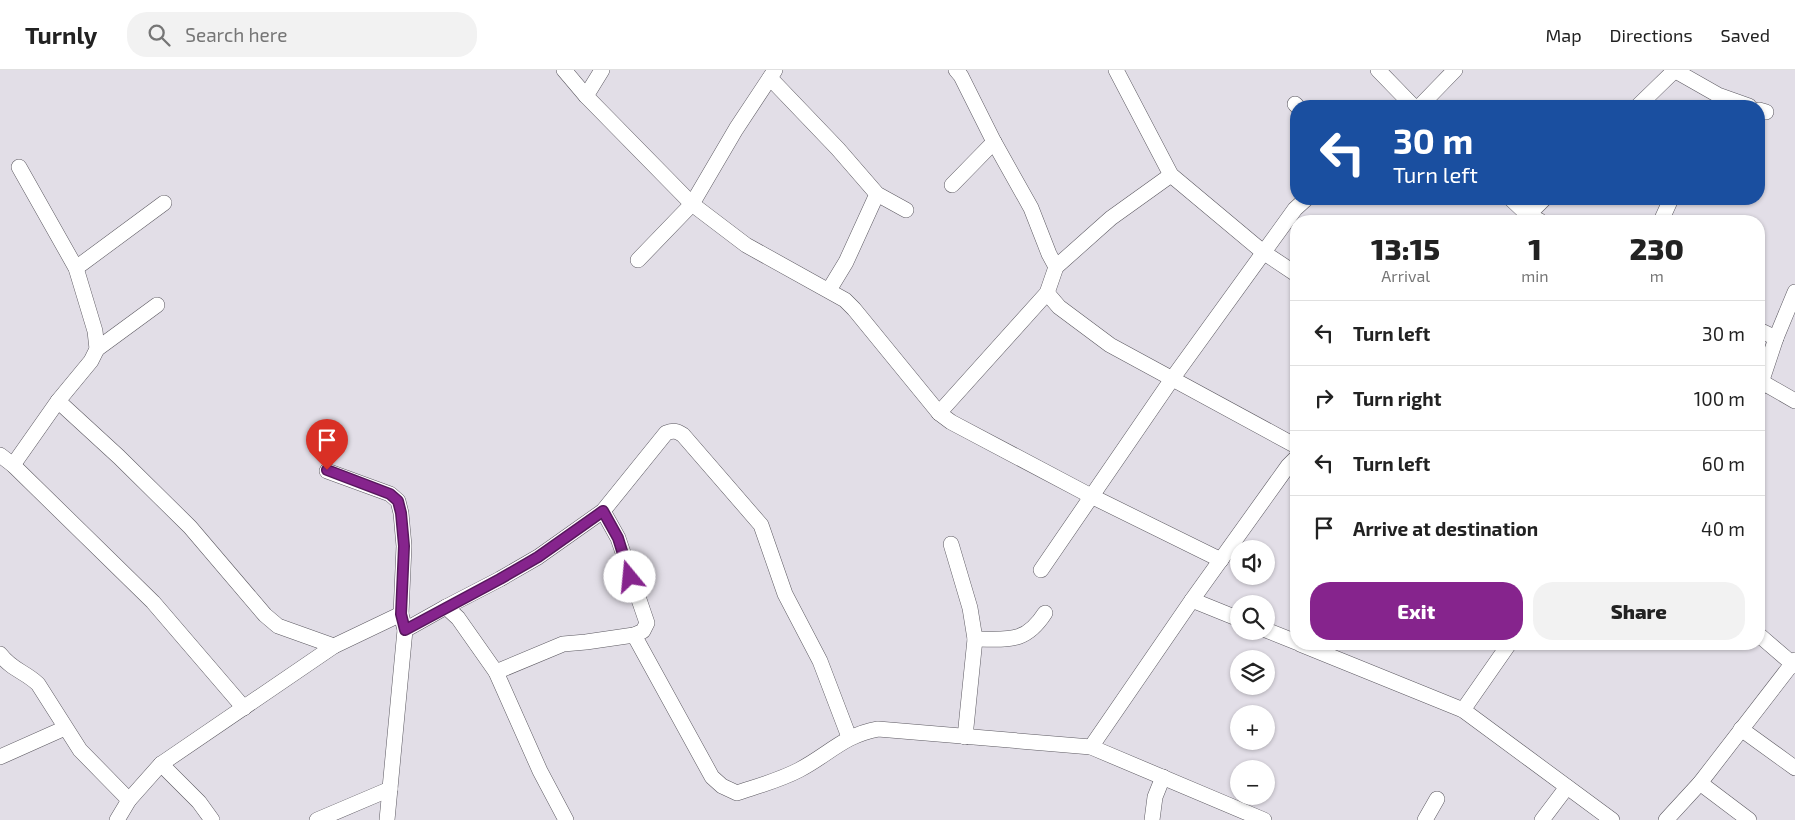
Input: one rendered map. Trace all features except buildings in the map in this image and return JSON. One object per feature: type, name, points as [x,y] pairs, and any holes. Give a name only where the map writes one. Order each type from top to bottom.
[{"type":"street","points":[[564,70],[586,96],[692,204],[746,245],[845,300],[938,413],[951,422],[1091,496],[1220,560]]},
{"type":"street","points":[[586,96],[602,70]]},
{"type":"street","points":[[956,70],[961,76],[994,142],[1031,208],[1056,267]]},
{"type":"street","points":[[1116,70],[1171,175],[1263,252],[1290,270]]},
{"type":"street","points":[[1378,70],[1407,100]]},
{"type":"street","points":[[1426,100],[1455,70]]},
{"type":"street","points":[[1644,100],[1675,70],[1714,100]]},
{"type":"street","points":[[638,260],[692,204],[736,128],[773,74],[878,194],[906,210]]},
{"type":"street","points":[[952,185],[994,142]]},
{"type":"street","points":[[19,167],[76,268],[95,331],[97,349]]},
{"type":"street","points":[[938,413],[1047,293],[1056,267],[1111,218],[1171,175]]},
{"type":"street","points":[[829,290],[846,262],[878,194]]},
{"type":"street","points":[[76,268],[164,203]]},
{"type":"street","points":[[1291,215],[1299,205]]},
{"type":"street","points":[[1517,205],[1526,215]]},
{"type":"street","points":[[1041,570],[1172,379],[1290,216]]},
{"type":"street","points":[[1765,370],[1795,292]]},
{"type":"street","points":[[1047,293],[1058,307],[1110,345],[1290,443]]},
{"type":"street","points":[[14,466],[58,401],[91,361],[97,349],[157,305]]},
{"type":"street","points":[[1765,333],[1776,338]]},
{"type":"street","points":[[1765,387],[1795,401]]},
{"type":"street","points":[[58,401],[190,527],[265,615],[278,626],[334,646]]},
{"type":"street","points":[[405,630],[538,557],[603,511],[666,433],[672,430],[677,431],[761,526],[785,594],[820,661],[849,737]]},
{"type":"street","points":[[0,455],[14,466],[153,602],[244,708]]},
{"type":"street","points":[[327,470],[390,494],[398,501],[401,513],[404,546],[401,614],[405,630],[387,820]]},
{"type":"street","points":[[1092,747],[1220,560],[1290,470]]},
{"type":"street","points":[[496,672],[563,644],[634,635],[643,631],[647,622],[618,538],[603,511]]},
{"type":"street","points":[[951,544],[970,608],[975,639],[965,737]]},
{"type":"street","points":[[1192,600],[1230,615]]},
{"type":"street","points":[[446,607],[458,618],[496,672],[540,771],[566,820]]},
{"type":"street","points":[[975,639],[1015,639],[1030,631],[1045,613]]},
{"type":"street","points":[[117,820],[129,800],[161,764],[334,646],[401,614]]},
{"type":"street","points":[[1275,634],[1290,640]]},
{"type":"street","points":[[634,635],[712,777],[722,786],[737,793],[799,770],[849,737],[878,729],[1092,747],[1264,820]]},
{"type":"street","points":[[1666,820],[1700,783],[1794,663],[1765,640]]},
{"type":"street","points":[[1315,650],[1463,710],[1612,820]]},
{"type":"street","points":[[1463,710],[1506,650]]},
{"type":"street","points":[[0,654],[8,664],[29,676],[38,684],[80,750],[129,800]]},
{"type":"street","points":[[0,757],[65,728]]},
{"type":"street","points":[[1741,729],[1795,768]]},
{"type":"street","points":[[161,764],[199,802],[212,820]]},
{"type":"street","points":[[1152,820],[1155,797],[1163,777]]},
{"type":"street","points":[[1700,783],[1749,820]]},
{"type":"street","points":[[1542,820],[1567,787]]},
{"type":"street","points":[[317,820],[390,789]]},
{"type":"street","points":[[1425,820],[1437,799]]},
{"type":"route","points":[[327,470],[390,494],[398,501],[404,546],[401,614],[405,630],[538,557],[603,511],[618,538],[630,577]]}]
